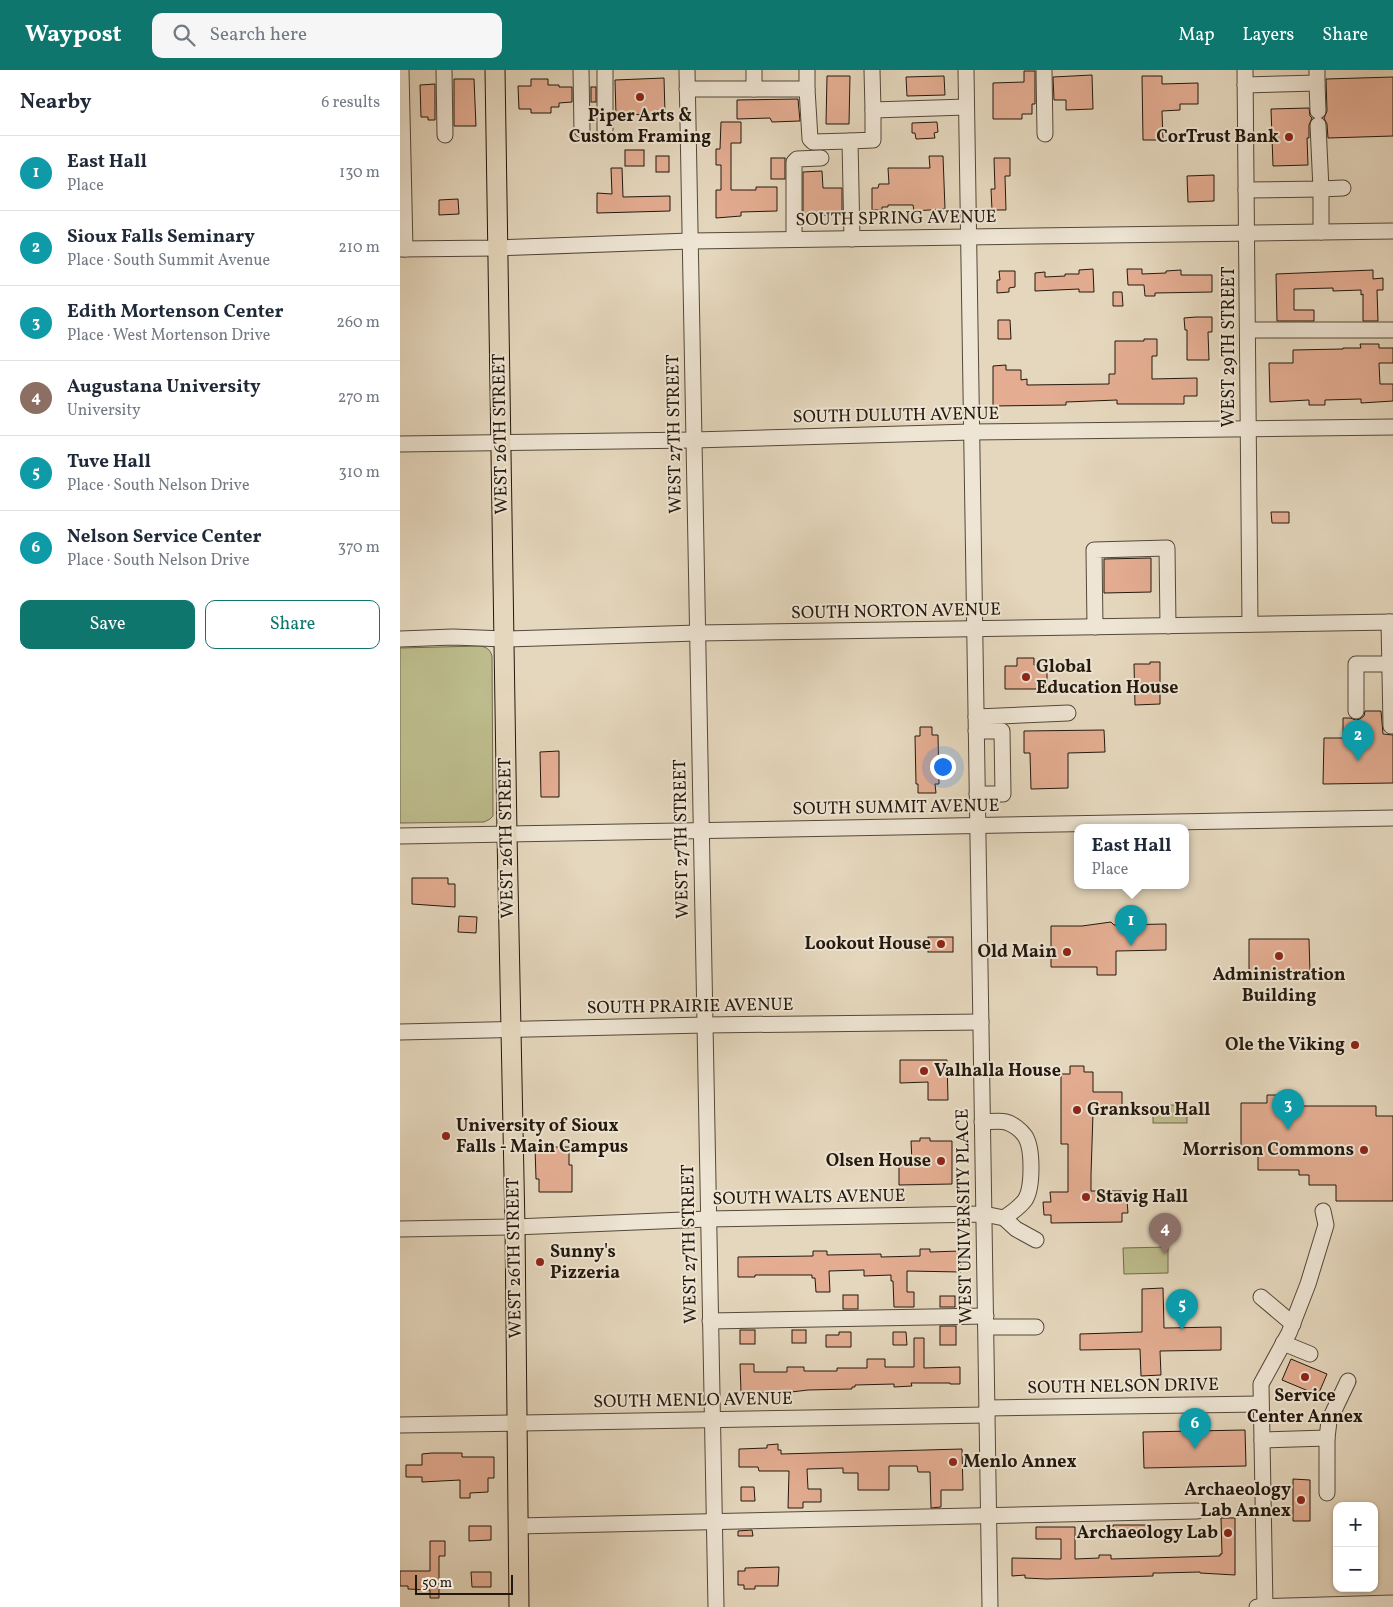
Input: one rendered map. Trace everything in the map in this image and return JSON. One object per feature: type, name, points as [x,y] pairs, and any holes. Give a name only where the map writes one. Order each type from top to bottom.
[{"type":"main road","name":"WEST 26TH STREET","points":[[495,70],[515,1227],[519,1607]]},
{"type":"street","points":[[402,70],[402,249]]},
{"type":"street","points":[[444,70],[445,135]]},
{"type":"street","points":[[581,70],[582,130]]},
{"type":"street","points":[[604,70],[605,130]]},
{"type":"street","name":"WEST 27TH STREET","points":[[687,70],[716,1607]]},
{"type":"street","points":[[754,70],[754,89]]},
{"type":"street","points":[[807,70],[810,139],[813,142],[873,140],[872,70]]},
{"type":"street","name":"WEST UNIVERSITY PLACE","points":[[966,70],[990,1607]]},
{"type":"street","points":[[1044,70],[1045,134]]},
{"type":"street","points":[[1245,77],[1317,76],[1321,232]]},
{"type":"street","name":"WEST 29TH STREET","points":[[1245,77],[1250,624]]},
{"type":"street","points":[[687,89],[807,89]]},
{"type":"street","points":[[873,110],[966,108]]},
{"type":"street","points":[[850,141],[852,239]]},
{"type":"street","points":[[794,239],[794,162],[797,159],[821,158]]},
{"type":"street","points":[[1246,190],[1343,188]]},
{"type":"street","name":"SOUTH SPRING AVENUE","points":[[402,249],[794,239],[1393,231]]},
{"type":"street","points":[[1248,330],[1393,330]]},
{"type":"street","name":"SOUTH DULUTH AVENUE","points":[[400,444],[694,440],[971,432],[1393,427]]},
{"type":"street","points":[[1095,627],[1094,550],[1167,548],[1168,626]]},
{"type":"street","points":[[1390,726],[1391,622]]},
{"type":"street","name":"SOUTH NORTON AVENUE","points":[[400,639],[453,637],[505,639],[697,633],[1391,622]]},
{"type":"street","points":[[1356,711],[1356,664],[1390,664]]},
{"type":"street","points":[[976,724],[1068,713]]},
{"type":"street","points":[[976,724],[1002,731],[1003,794],[977,794]]},
{"type":"street","name":"SOUTH SUMMIT AVENUE","points":[[400,836],[1393,818]]},
{"type":"street","name":"SOUTH PRAIRIE AVENUE","points":[[400,1032],[705,1024],[981,1022]]},
{"type":"street","points":[[982,1122],[1005,1122],[1018,1128],[1030,1145],[1030,1188],[1026,1200],[1004,1218],[1016,1229],[1036,1240]]},
{"type":"street","points":[[1265,1607],[1261,1384],[1283,1344],[1308,1284],[1326,1224],[1323,1211]]},
{"type":"street","name":"SOUTH WALTS AVENUE","points":[[400,1229],[515,1227],[708,1219],[984,1214],[1004,1218]]},
{"type":"street","points":[[1261,1296],[1292,1324]]},
{"type":"street","points":[[710,1321],[986,1322],[1036,1327]]},
{"type":"street","points":[[1283,1344],[1310,1354]]},
{"type":"street","points":[[1327,1493],[1327,1438],[1329,1421],[1348,1381]]},
{"type":"street","name":"SOUTH NELSON DRIVE","points":[[987,1411],[1260,1404]]},
{"type":"street","name":"SOUTH MENLO AVENUE","points":[[400,1425],[712,1420],[987,1411]]},
{"type":"street","points":[[1262,1440],[1327,1438]]},
{"type":"street","points":[[518,1526],[989,1514],[1197,1511]]},
{"type":"street","points":[[1257,1607],[1393,1603]]},
{"type":"shaded area","points":[[480,646],[488,649],[492,656],[493,816],[484,822],[400,823],[400,648]]},
{"type":"shaded area","points":[[1153,1105],[1187,1105],[1187,1123],[1153,1123]]},
{"type":"shaded area","points":[[1168,1247],[1168,1273],[1124,1274],[1123,1248]]},
{"type":"building","points":[[1024,71],[1035,71],[1035,104],[1032,104],[1032,114],[1022,114],[1022,119],[993,119],[993,83],[1024,82]]},
{"type":"building","points":[[1092,75],[1093,109],[1066,110],[1066,100],[1054,100],[1053,77]]},
{"type":"building","points":[[827,76],[850,76],[849,124],[826,124]]},
{"type":"building","points":[[944,76],[945,95],[907,96],[906,77]]},
{"type":"building","points":[[1142,76],[1162,76],[1162,84],[1198,83],[1198,104],[1180,104],[1180,110],[1162,111],[1163,140],[1143,140]]},
{"type":"building","points":[[1393,77],[1393,136],[1328,138],[1327,124],[1324,118],[1327,111],[1326,79]]},
{"type":"building","name":"Piper Arts & Custom Framing","points":[[664,78],[665,114],[616,115],[615,80]]},
{"type":"building","points":[[454,79],[474,79],[476,126],[454,126]]},
{"type":"building","points":[[531,79],[548,79],[548,85],[572,87],[572,102],[559,103],[559,107],[551,107],[551,113],[531,113],[531,109],[519,109],[518,86],[531,86]]},
{"type":"building","points":[[435,84],[435,120],[428,120],[428,117],[421,117],[420,85]]},
{"type":"building","points":[[591,87],[596,87],[596,102],[591,102]]},
{"type":"building","points":[[798,99],[800,121],[772,122],[770,118],[737,119],[737,100]]},
{"type":"building","name":"CorTrust Bank","points":[[1309,108],[1312,118],[1309,125],[1309,138],[1307,138],[1308,165],[1273,166],[1271,109]]},
{"type":"building","points":[[721,122],[741,122],[741,143],[731,143],[731,190],[756,190],[756,187],[777,187],[777,211],[741,212],[741,216],[716,218],[716,190],[721,190],[721,165],[716,165],[716,149],[720,149]]},
{"type":"building","points":[[937,122],[938,132],[934,133],[935,138],[916,139],[915,133],[912,133],[912,123]]},
{"type":"building","points":[[625,150],[644,150],[644,166],[625,166]]},
{"type":"building","points":[[656,156],[669,156],[669,172],[656,172]]},
{"type":"building","points":[[929,156],[943,156],[945,209],[914,211],[913,205],[888,205],[888,207],[882,207],[882,210],[872,210],[872,188],[878,188],[879,184],[889,184],[888,168],[930,168]]},
{"type":"building","points":[[771,158],[785,158],[785,179],[771,179]]},
{"type":"building","points":[[994,158],[1010,158],[1010,176],[1005,176],[1006,210],[992,210],[991,189],[995,189]]},
{"type":"building","points":[[611,168],[622,168],[623,197],[670,196],[670,211],[597,213],[597,193],[612,194]]},
{"type":"building","points":[[822,171],[823,188],[842,188],[842,215],[803,215],[803,172]]},
{"type":"building","points":[[1214,175],[1214,201],[1188,202],[1187,176]]},
{"type":"building","points":[[458,199],[459,214],[439,215],[439,200]]},
{"type":"building","points":[[1093,269],[1094,292],[1079,292],[1079,289],[1035,291],[1035,273],[1045,272],[1045,277],[1065,276],[1065,274],[1079,274],[1079,270]]},
{"type":"building","points":[[1127,269],[1142,269],[1142,274],[1181,270],[1181,275],[1212,275],[1212,292],[1155,293],[1155,296],[1145,296],[1144,285],[1128,285]]},
{"type":"building","points":[[1373,270],[1373,279],[1383,278],[1383,290],[1377,290],[1378,321],[1363,321],[1363,294],[1361,295],[1361,290],[1333,291],[1333,288],[1294,289],[1294,310],[1314,310],[1314,321],[1277,321],[1276,274]]},
{"type":"building","points":[[999,271],[1015,271],[1015,287],[1009,288],[1009,292],[997,293],[997,280],[1000,280]]},
{"type":"building","points":[[1113,292],[1122,292],[1123,306],[1113,306]]},
{"type":"building","points":[[1212,317],[1212,332],[1208,332],[1209,360],[1187,360],[1187,330],[1185,330],[1184,318]]},
{"type":"building","points":[[998,320],[1010,320],[1011,339],[998,339]]},
{"type":"building","points":[[1144,339],[1157,339],[1157,356],[1152,356],[1152,379],[1197,378],[1197,396],[1184,396],[1184,404],[1117,404],[1117,400],[1066,402],[1066,405],[993,406],[993,366],[1006,365],[1006,370],[1021,370],[1021,380],[1027,379],[1027,385],[1109,384],[1109,374],[1115,374],[1115,341],[1144,341]]},
{"type":"building","points":[[1360,344],[1379,344],[1379,348],[1393,348],[1393,363],[1379,363],[1380,384],[1393,384],[1393,401],[1361,403],[1361,399],[1325,400],[1325,405],[1309,405],[1309,400],[1270,402],[1269,363],[1293,363],[1293,350],[1361,348]]},
{"type":"building","points":[[1271,512],[1289,512],[1289,523],[1272,523]]},
{"type":"building","points":[[1151,558],[1151,592],[1104,593],[1104,559]]},
{"type":"building","name":"Global Education House","points":[[1017,658],[1034,658],[1034,665],[1047,665],[1047,689],[1005,689],[1005,666],[1017,666]]},
{"type":"building","points":[[1150,662],[1160,662],[1160,704],[1135,705],[1134,664],[1150,664]]},
{"type":"building","points":[[1365,711],[1381,711],[1383,734],[1393,735],[1393,783],[1323,784],[1324,738],[1343,738],[1343,718],[1360,719],[1364,716]]},
{"type":"building","points":[[920,727],[932,727],[932,735],[938,735],[939,784],[935,784],[936,793],[918,793],[918,784],[916,784],[915,736],[920,736]]},
{"type":"building","points":[[1104,730],[1105,752],[1068,753],[1068,788],[1031,789],[1030,753],[1024,753],[1024,731]]},
{"type":"building","points":[[559,751],[559,797],[541,797],[540,752]]},
{"type":"building","points":[[412,878],[448,878],[448,884],[455,884],[455,907],[412,904]]},
{"type":"building","points":[[459,916],[477,917],[476,933],[458,932]]},
{"type":"building","points":[[1111,922],[1114,925],[1166,924],[1166,950],[1116,951],[1116,975],[1097,975],[1097,967],[1051,967],[1051,926],[1082,926]]},
{"type":"building","name":"Lookout House","points":[[928,937],[953,937],[953,952],[928,952]]},
{"type":"building","name":"Administration Building","points":[[1249,939],[1309,939],[1310,973],[1249,974]]},
{"type":"building","name":"Valhalla House","points":[[900,1060],[947,1060],[948,1100],[928,1100],[928,1082],[900,1083]]},
{"type":"building","points":[[1070,1066],[1084,1066],[1084,1072],[1093,1072],[1093,1092],[1122,1092],[1122,1113],[1093,1113],[1091,1191],[1122,1191],[1122,1202],[1127,1201],[1128,1213],[1122,1213],[1122,1222],[1051,1223],[1051,1215],[1044,1215],[1043,1202],[1051,1202],[1050,1192],[1068,1192],[1068,1144],[1061,1144],[1061,1074],[1070,1074]]},
{"type":"building","points":[[1267,1095],[1292,1095],[1292,1106],[1376,1106],[1376,1116],[1393,1116],[1393,1201],[1336,1201],[1336,1185],[1309,1185],[1309,1175],[1299,1175],[1299,1170],[1258,1170],[1258,1155],[1241,1155],[1241,1103],[1267,1103]]},
{"type":"building","points":[[920,1138],[930,1138],[930,1141],[952,1141],[952,1184],[899,1185],[899,1165],[909,1165],[908,1162],[912,1162],[911,1141],[920,1141]]},
{"type":"building","points":[[535,1147],[569,1147],[569,1165],[572,1165],[572,1192],[539,1192],[539,1179],[536,1179]]},
{"type":"building","points":[[920,1249],[930,1249],[930,1252],[960,1251],[961,1272],[907,1271],[907,1292],[914,1292],[914,1307],[894,1307],[891,1275],[864,1276],[864,1270],[829,1271],[830,1292],[816,1292],[815,1278],[812,1278],[812,1275],[755,1275],[755,1277],[738,1277],[738,1257],[813,1256],[813,1251],[827,1251],[827,1255],[881,1254],[881,1257],[920,1256]]},
{"type":"building","points":[[1163,1288],[1164,1328],[1221,1327],[1221,1350],[1160,1351],[1161,1375],[1141,1376],[1140,1349],[1080,1350],[1080,1334],[1142,1332],[1142,1289]]},
{"type":"building","points":[[843,1295],[858,1295],[858,1309],[843,1309]]},
{"type":"building","points":[[940,1296],[955,1296],[955,1307],[940,1307]]},
{"type":"building","points":[[940,1326],[956,1326],[956,1345],[940,1345]]},
{"type":"building","points":[[740,1330],[755,1330],[755,1344],[740,1344]]},
{"type":"building","points":[[792,1330],[806,1330],[806,1343],[792,1343]]},
{"type":"building","points":[[839,1332],[851,1332],[851,1347],[826,1347],[826,1335],[839,1335]]},
{"type":"building","points":[[893,1332],[906,1332],[907,1345],[893,1345]]},
{"type":"building","points":[[914,1338],[924,1338],[924,1368],[960,1367],[960,1384],[911,1383],[912,1386],[894,1387],[894,1384],[855,1385],[852,1389],[808,1390],[783,1393],[741,1392],[740,1364],[754,1364],[754,1372],[787,1372],[787,1367],[804,1367],[804,1371],[837,1371],[837,1368],[867,1368],[867,1359],[885,1359],[885,1367],[914,1367]]},
{"type":"building","name":"Service Center Annex","points":[[1291,1359],[1327,1374],[1318,1395],[1282,1380]]},
{"type":"building","points":[[1245,1430],[1246,1466],[1144,1468],[1143,1432]]},
{"type":"building","points":[[778,1444],[778,1450],[781,1450],[781,1454],[962,1449],[963,1490],[941,1490],[941,1507],[931,1508],[930,1472],[918,1472],[917,1466],[889,1466],[889,1490],[858,1490],[858,1473],[843,1473],[843,1468],[807,1469],[808,1489],[821,1489],[821,1502],[803,1502],[803,1508],[788,1508],[789,1471],[759,1471],[758,1467],[739,1467],[739,1449],[767,1448],[767,1445]]},
{"type":"building","points":[[462,1453],[462,1457],[494,1457],[494,1478],[488,1478],[488,1492],[470,1493],[470,1498],[460,1498],[460,1480],[422,1482],[422,1477],[406,1477],[406,1465],[422,1465],[422,1454]]},
{"type":"building","name":"Archaeology Lab Annex","points":[[1293,1479],[1310,1480],[1310,1521],[1293,1521]]},
{"type":"building","points":[[741,1487],[754,1487],[755,1501],[741,1501]]},
{"type":"building","points":[[1221,1518],[1235,1518],[1235,1575],[1200,1572],[1153,1573],[1153,1576],[1046,1579],[1025,1578],[1025,1575],[1012,1576],[1012,1558],[1061,1559],[1061,1539],[1036,1539],[1036,1527],[1075,1527],[1075,1559],[1099,1558],[1099,1555],[1111,1555],[1111,1559],[1220,1556],[1222,1554]]},
{"type":"building","points":[[1113,1525],[1148,1525],[1148,1537],[1113,1538]]},
{"type":"building","points":[[469,1526],[491,1526],[491,1540],[469,1541]]},
{"type":"building","points":[[752,1530],[753,1536],[738,1536],[738,1531]]},
{"type":"building","points":[[430,1541],[445,1541],[445,1556],[439,1556],[439,1598],[430,1598],[430,1590],[408,1589],[408,1586],[400,1586],[400,1571],[430,1571]]},
{"type":"building","points":[[779,1567],[778,1586],[755,1586],[755,1589],[744,1589],[744,1585],[738,1585],[738,1571],[745,1571],[745,1568]]},
{"type":"building","points":[[471,1572],[491,1572],[491,1587],[472,1587]]},
{"type":"place","name":"Piper Arts & Custom Framing","points":[[640,97]]},
{"type":"place","name":"CorTrust Bank","points":[[1289,137]]},
{"type":"place","name":"Global Education House","points":[[1026,677]]},
{"type":"place","name":"Sioux Falls Seminary","points":[[1358,761]]},
{"type":"place","name":"Lookout House","points":[[941,944]]},
{"type":"place","name":"East Hall","points":[[1131,946]]},
{"type":"place","name":"Old Main","points":[[1067,952]]},
{"type":"place","name":"Administration Building","points":[[1279,956]]},
{"type":"place","name":"Ole the Viking","points":[[1355,1045]]},
{"type":"place","name":"Valhalla House","points":[[924,1071]]},
{"type":"place","name":"Granksou Hall","points":[[1077,1110]]},
{"type":"place","name":"Edith Mortenson Center","points":[[1288,1130]]},
{"type":"place","name":"University of Sioux Falls - Main Campus","points":[[446,1136]]},
{"type":"place","name":"Morrison Commons","points":[[1364,1150]]},
{"type":"place","name":"Olsen House","points":[[941,1161]]},
{"type":"place","name":"Stavig Hall","points":[[1086,1197]]},
{"type":"place","name":"Augustana University","points":[[1165,1254]]},
{"type":"place","name":"Sunny's Pizzeria","points":[[540,1262]]},
{"type":"place","name":"Tuve Hall","points":[[1182,1330]]},
{"type":"place","name":"Service Center Annex","points":[[1305,1377]]},
{"type":"place","name":"Nelson Service Center","points":[[1195,1449]]},
{"type":"place","name":"Menlo Annex","points":[[953,1462]]},
{"type":"place","name":"Archaeology Lab Annex","points":[[1301,1500]]},
{"type":"place","name":"Archaeology Lab","points":[[1228,1533]]}]
